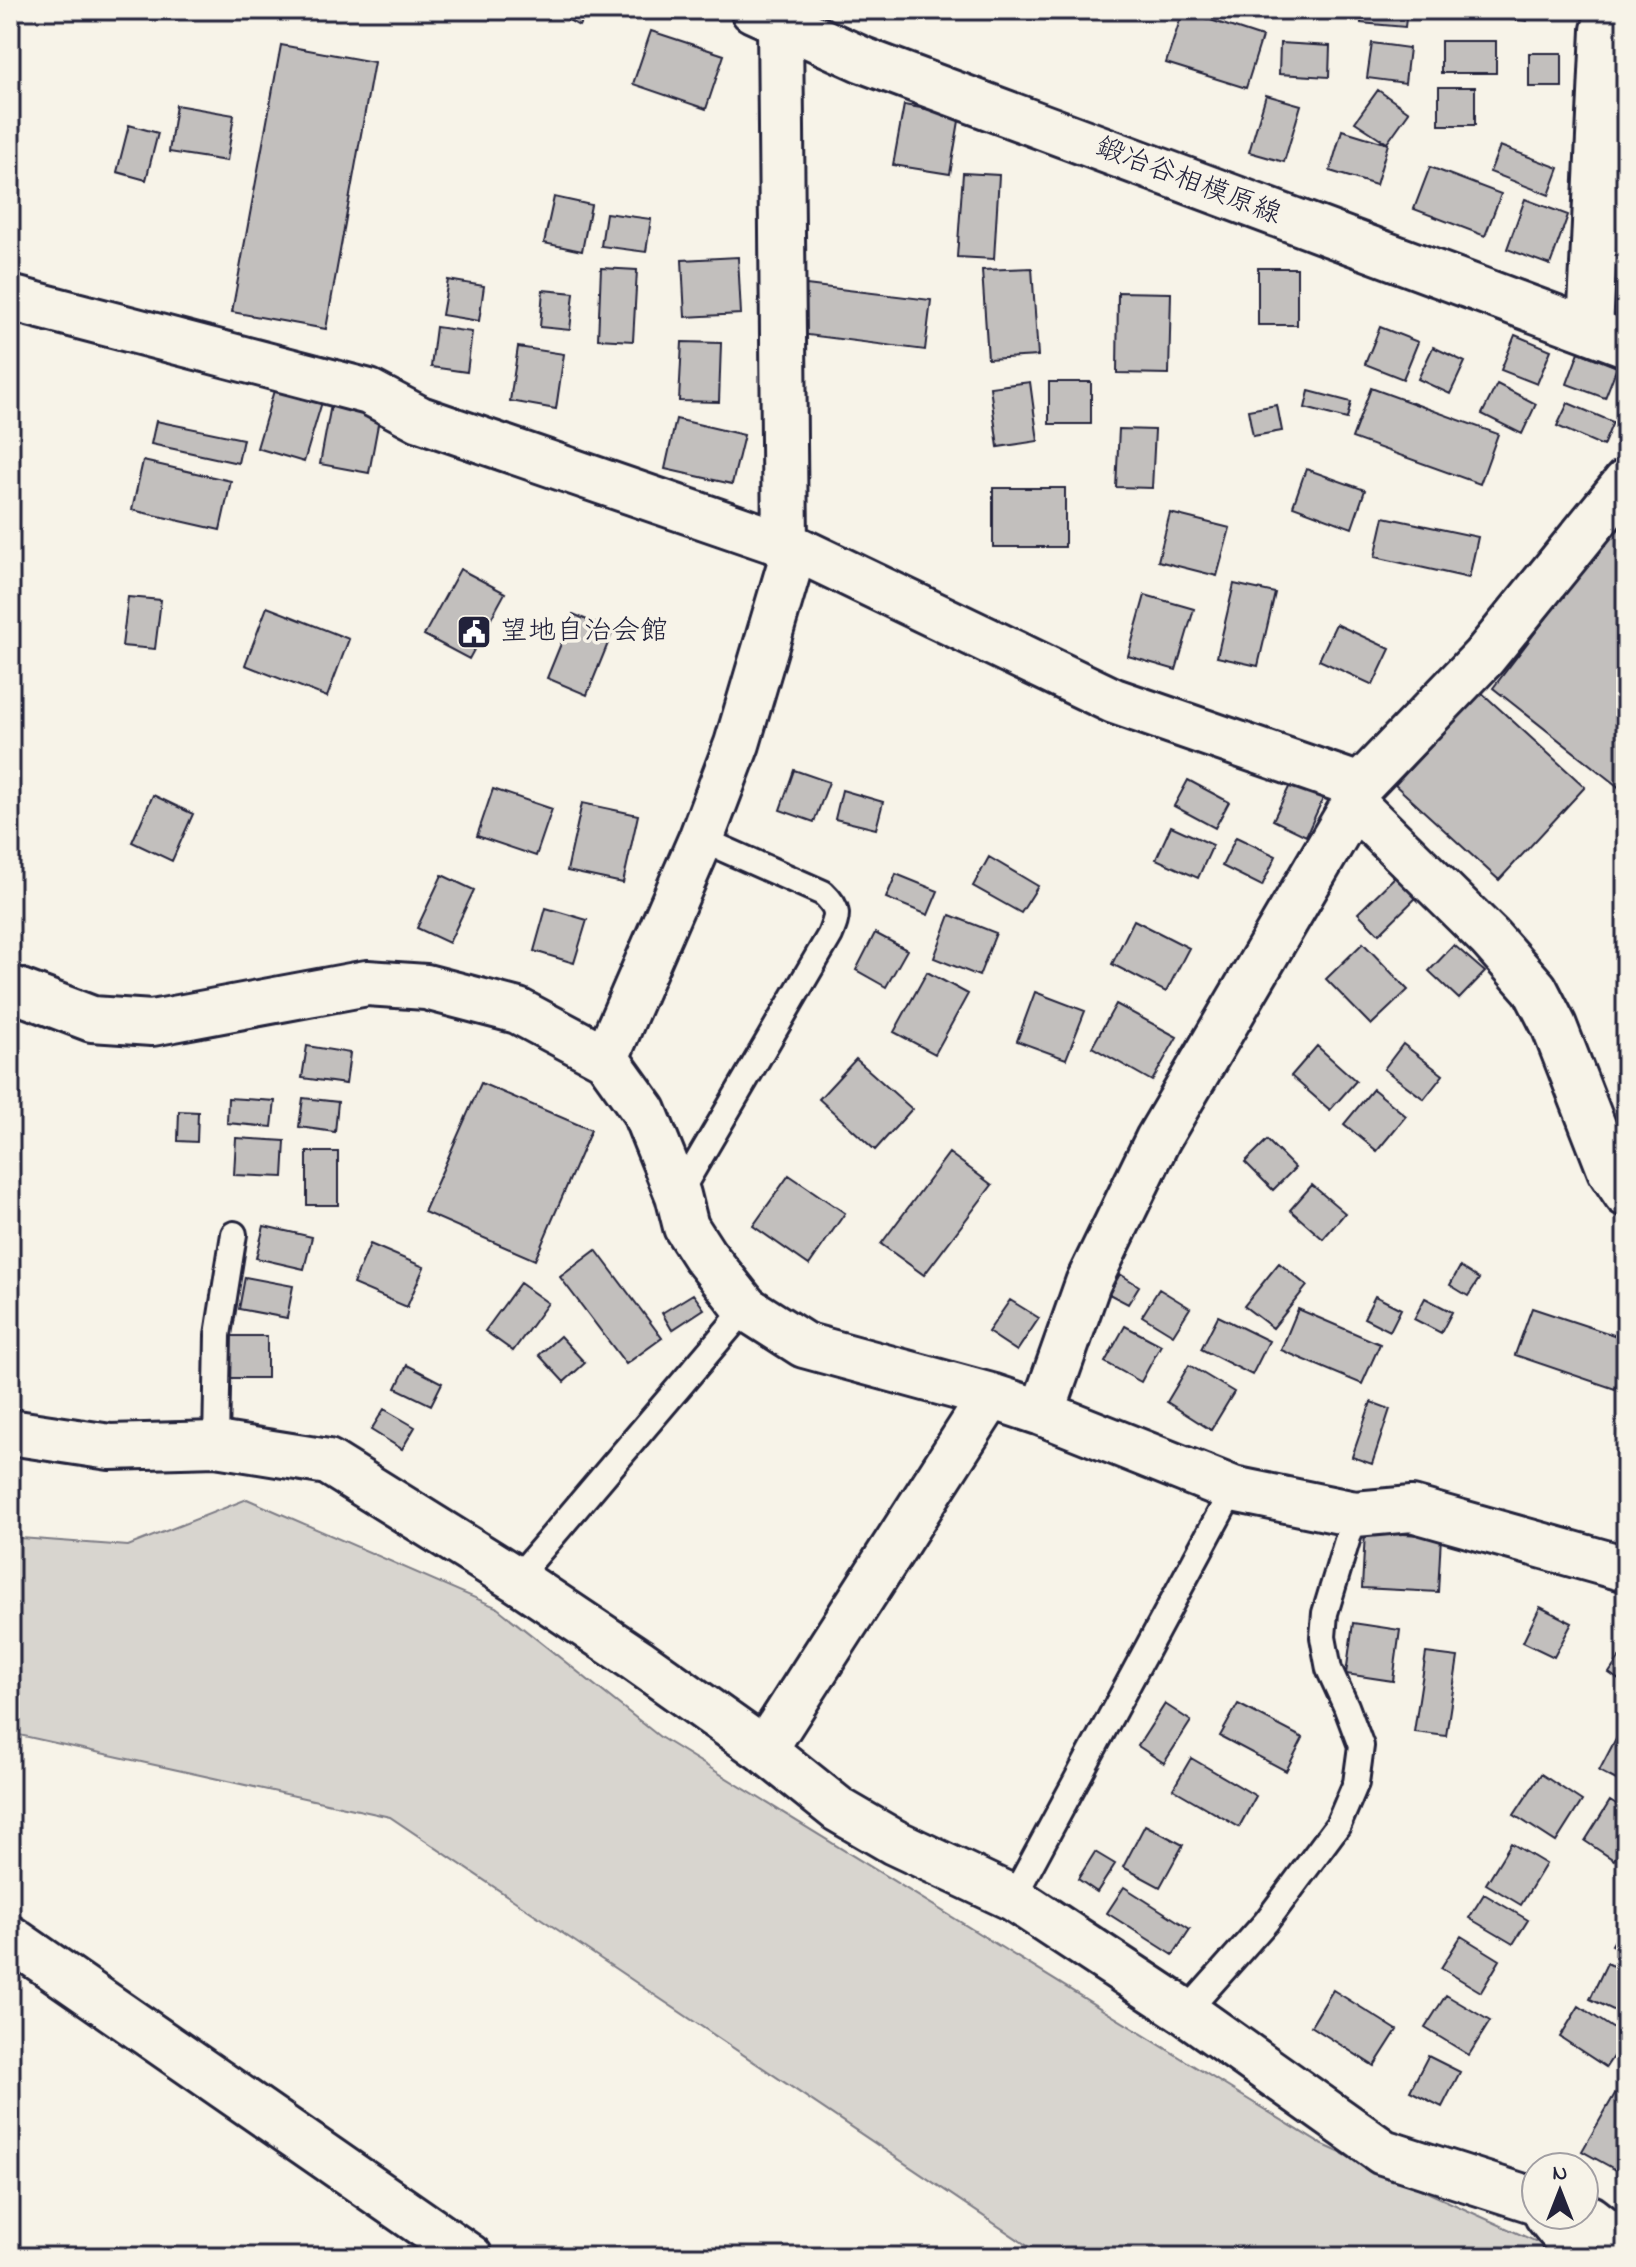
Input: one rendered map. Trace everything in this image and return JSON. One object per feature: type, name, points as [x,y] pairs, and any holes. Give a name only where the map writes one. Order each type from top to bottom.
[{"type":"street","points":[[1608,337],[1614,124],[1604,30],[1610,10]]},
{"type":"street","points":[[606,1058],[701,839],[737,744],[790,547],[766,16]]},
{"type":"street","name":"鍛冶谷相模原線","points":[[766,16],[863,60],[1608,337]]},
{"type":"street","points":[[10,298],[369,392],[420,419],[790,547],[1114,701],[1357,795],[1535,989],[1554,1026],[1610,1170],[1626,1194]]},
{"type":"street","points":[[1042,1413],[1088,1283],[1158,1139],[1357,795],[1484,657],[1626,482]]},
{"type":"street","points":[[10,988],[92,1019],[152,1023],[367,983],[426,987],[518,1011],[606,1058],[644,1111],[678,1195],[686,1227],[704,1255],[746,1308],[804,1345],[1042,1413],[1233,1489],[1355,1514],[1412,1509],[1626,1569]]},
{"type":"street","points":[[764,1750],[991,1396]]},
{"type":"street","points":[[10,1432],[110,1447],[216,1444],[328,1462],[516,1579],[637,1660],[764,1750],[839,1810],[894,1842],[1013,1898],[1186,2012],[1383,2152],[1520,2199]]},
{"type":"street","points":[[10,1938],[470,2257]]},
{"type":"street","points":[[1600,2226],[1626,2246]]},
{"type":"street","points":[[1560,2231],[1581,2257]]},
{"type":"lane","points":[[678,1195],[830,935],[837,917],[833,902],[823,893],[701,839]]},
{"type":"lane","points":[[216,1444],[218,1335],[234,1234]]},
{"type":"lane","points":[[516,1579],[746,1308]]},
{"type":"lane","points":[[1013,1898],[1233,1489]]},
{"type":"lane","points":[[1186,2012],[1266,1922],[1338,1825],[1356,1783],[1361,1746],[1329,1669],[1323,1637],[1325,1613],[1355,1514]]},
{"type":"shaded area","points":[[247,1499],[496,1607],[660,1737],[1319,2143],[1570,2257],[1044,2257],[390,1817],[10,1733],[10,1527],[20,1538],[128,1546]]},
{"type":"building","points":[[551,10],[588,10],[579,26]]},
{"type":"building","points":[[1362,10],[1407,10],[1405,27],[1361,23]]},
{"type":"building","points":[[1445,10],[1528,10],[1527,21]]},
{"type":"building","points":[[1183,11],[1262,37],[1246,88],[1166,63]]},
{"type":"building","points":[[651,31],[724,55],[706,109],[633,84]]},
{"type":"building","points":[[1441,41],[1496,41],[1496,73],[1441,73]]},
{"type":"building","points":[[1280,43],[1330,46],[1329,77],[1279,74]]},
{"type":"building","points":[[1372,43],[1409,48],[1405,83],[1367,78]]},
{"type":"building","points":[[281,45],[374,62],[326,329],[232,312]]},
{"type":"building","points":[[1529,53],[1562,53],[1562,87],[1529,87]]},
{"type":"building","points":[[1439,87],[1475,87],[1475,125],[1439,125]]},
{"type":"building","points":[[1378,90],[1409,112],[1387,143],[1355,122]]},
{"type":"building","points":[[1266,95],[1301,105],[1284,162],[1249,152]]},
{"type":"building","points":[[176,105],[234,115],[227,161],[169,152]]},
{"type":"building","points":[[904,105],[960,115],[950,174],[893,165]]},
{"type":"building","points":[[129,125],[158,133],[146,180],[117,172]]},
{"type":"building","points":[[1342,130],[1388,144],[1376,185],[1330,171]]},
{"type":"building","points":[[1500,146],[1559,168],[1549,195],[1490,172]]},
{"type":"building","points":[[1430,167],[1501,194],[1485,236],[1414,209]]},
{"type":"building","points":[[963,173],[999,175],[994,259],[957,257]]},
{"type":"building","points":[[554,197],[591,205],[582,251],[544,243]]},
{"type":"building","points":[[1525,199],[1568,215],[1550,265],[1507,249]]},
{"type":"building","points":[[1626,210],[1626,259],[1614,256]]},
{"type":"building","points":[[606,213],[651,219],[646,252],[601,246]]},
{"type":"building","points":[[738,257],[741,314],[685,317],[682,260]]},
{"type":"building","points":[[601,268],[637,270],[633,341],[598,339]]},
{"type":"building","points":[[1032,268],[1038,356],[988,359],[982,270]]},
{"type":"building","points":[[1258,268],[1297,268],[1297,325],[1258,325]]},
{"type":"building","points":[[448,280],[484,286],[479,321],[442,315]]},
{"type":"building","points":[[798,284],[931,300],[925,350],[792,333]]},
{"type":"building","points":[[543,290],[574,293],[570,330],[540,327]]},
{"type":"building","points":[[1118,292],[1171,293],[1169,374],[1117,373]]},
{"type":"building","points":[[436,327],[472,332],[467,372],[431,367]]},
{"type":"building","points":[[1380,327],[1418,342],[1403,379],[1365,364]]},
{"type":"building","points":[[1515,335],[1551,350],[1537,384],[1501,370]]},
{"type":"building","points":[[682,342],[721,343],[719,402],[679,401]]},
{"type":"building","points":[[518,347],[564,354],[556,409],[510,401]]},
{"type":"building","points":[[1433,347],[1465,362],[1450,394],[1418,379]]},
{"type":"building","points":[[1579,352],[1617,367],[1605,398],[1567,384]]},
{"type":"building","points":[[278,377],[325,392],[304,462],[257,448]]},
{"type":"building","points":[[1030,382],[1038,441],[998,447],[990,387]]},
{"type":"building","points":[[1049,382],[1091,382],[1091,424],[1049,424]]},
{"type":"building","points":[[1497,384],[1536,404],[1522,434],[1482,414]]},
{"type":"building","points":[[1371,388],[1498,434],[1480,484],[1352,438]]},
{"type":"building","points":[[1309,391],[1351,402],[1347,419],[1305,408]]},
{"type":"building","points":[[333,394],[382,403],[369,473],[320,464]]},
{"type":"building","points":[[1568,403],[1613,422],[1603,446],[1557,426]]},
{"type":"building","points":[[1277,405],[1282,431],[1253,436],[1248,410]]},
{"type":"building","points":[[676,419],[744,435],[732,484],[665,469]]},
{"type":"building","points":[[156,421],[243,439],[238,463],[151,444]]},
{"type":"building","points":[[1119,429],[1155,430],[1152,488],[1116,487]]},
{"type":"building","points":[[143,461],[231,481],[220,530],[132,510]]},
{"type":"building","points":[[1306,469],[1365,490],[1352,528],[1293,506]]},
{"type":"building","points":[[993,488],[1065,488],[1065,547],[993,547]]},
{"type":"building","points":[[1170,513],[1230,528],[1217,576],[1158,561]]},
{"type":"building","points":[[1626,513],[1626,793],[1493,688]]},
{"type":"building","points":[[1384,517],[1478,537],[1469,578],[1375,557]]},
{"type":"building","points":[[460,569],[505,593],[469,659],[424,635]]},
{"type":"building","points":[[1234,584],[1275,593],[1258,666],[1217,657]]},
{"type":"building","points":[[1145,595],[1194,609],[1176,670],[1128,656]]},
{"type":"building","points":[[128,597],[161,600],[155,649],[122,646]]},
{"type":"building","points":[[267,607],[349,639],[327,697],[245,665]]},
{"type":"building","points":[[573,614],[613,631],[587,695],[547,678]]},
{"type":"building","points":[[1336,624],[1390,649],[1373,685],[1319,660]]},
{"type":"building","points":[[1481,692],[1585,787],[1499,880],[1395,785]]},
{"type":"building","points":[[794,770],[829,782],[814,822],[780,810]]},
{"type":"building","points":[[1294,777],[1326,792],[1306,836],[1273,820]]},
{"type":"building","points":[[1188,780],[1229,802],[1215,828],[1174,806]]},
{"type":"building","points":[[493,789],[552,809],[536,856],[477,836]]},
{"type":"building","points":[[842,790],[883,802],[876,829],[835,819]]},
{"type":"building","points":[[153,795],[193,814],[172,861],[132,842]]},
{"type":"building","points":[[582,803],[638,815],[623,883],[567,871]]},
{"type":"building","points":[[1171,826],[1213,845],[1198,878],[1156,859]]},
{"type":"building","points":[[1236,837],[1276,856],[1262,886],[1222,866]]},
{"type":"building","points":[[989,857],[1038,886],[1021,913],[973,886]]},
{"type":"building","points":[[1401,871],[1422,892],[1379,934],[1358,913]]},
{"type":"building","points":[[896,874],[938,891],[928,915],[886,898]]},
{"type":"building","points":[[442,875],[474,890],[449,943],[417,928]]},
{"type":"building","points":[[546,908],[587,920],[574,963],[534,951]]},
{"type":"building","points":[[950,915],[996,933],[979,976],[934,958]]},
{"type":"building","points":[[1134,920],[1189,948],[1166,992],[1112,964]]},
{"type":"building","points":[[875,933],[907,950],[886,987],[856,970]]},
{"type":"building","points":[[1363,943],[1408,990],[1371,1025],[1326,979]]},
{"type":"building","points":[[1454,945],[1485,972],[1459,999],[1429,971]]},
{"type":"building","points":[[927,972],[968,994],[935,1054],[894,1032]]},
{"type":"building","points":[[1035,992],[1085,1011],[1066,1059],[1017,1041]]},
{"type":"building","points":[[1116,1004],[1177,1037],[1152,1081],[1092,1047]]},
{"type":"building","points":[[1403,1044],[1443,1075],[1424,1099],[1384,1069]]},
{"type":"building","points":[[307,1046],[350,1053],[346,1084],[302,1078]]},
{"type":"building","points":[[1317,1046],[1356,1081],[1330,1110],[1291,1076]]},
{"type":"building","points":[[856,1059],[912,1109],[875,1150],[819,1099]]},
{"type":"building","points":[[481,1083],[591,1130],[535,1260],[424,1212]]},
{"type":"building","points":[[1373,1089],[1406,1116],[1377,1151],[1344,1124]]},
{"type":"building","points":[[228,1098],[275,1101],[272,1127],[227,1123]]},
{"type":"building","points":[[303,1098],[338,1102],[335,1132],[299,1127]]},
{"type":"building","points":[[179,1111],[198,1112],[197,1142],[178,1141]]},
{"type":"building","points":[[236,1138],[285,1141],[283,1177],[234,1175]]},
{"type":"building","points":[[1267,1140],[1295,1168],[1273,1190],[1245,1162]]},
{"type":"building","points":[[307,1152],[338,1152],[338,1205],[307,1205]]},
{"type":"building","points":[[949,1153],[992,1185],[924,1275],[881,1244]]},
{"type":"building","points":[[789,1175],[845,1213],[809,1265],[753,1226]]},
{"type":"building","points":[[1312,1185],[1345,1213],[1323,1239],[1290,1210]]},
{"type":"building","points":[[264,1226],[312,1237],[304,1269],[256,1258]]},
{"type":"building","points":[[370,1244],[424,1267],[407,1307],[353,1284]]},
{"type":"building","points":[[596,1250],[662,1338],[626,1364],[560,1277]]},
{"type":"building","points":[[1279,1263],[1307,1286],[1273,1328],[1244,1306]]},
{"type":"building","points":[[1460,1267],[1479,1279],[1468,1296],[1450,1285]]},
{"type":"building","points":[[1120,1274],[1139,1286],[1128,1304],[1109,1294]]},
{"type":"building","points":[[245,1277],[293,1286],[287,1318],[239,1309]]},
{"type":"building","points":[[520,1283],[548,1303],[513,1351],[485,1331]]},
{"type":"building","points":[[1159,1289],[1190,1308],[1173,1335],[1142,1316]]},
{"type":"building","points":[[693,1294],[704,1309],[672,1330],[662,1313]]},
{"type":"building","points":[[1375,1296],[1401,1309],[1390,1331],[1364,1318]]},
{"type":"building","points":[[1425,1298],[1452,1312],[1441,1333],[1414,1319]]},
{"type":"building","points":[[1010,1300],[1039,1318],[1017,1351],[988,1332]]},
{"type":"building","points":[[1532,1308],[1626,1339],[1626,1358],[1615,1389],[1515,1355]]},
{"type":"building","points":[[1298,1309],[1380,1344],[1362,1384],[1281,1350]]},
{"type":"building","points":[[1218,1316],[1269,1341],[1252,1375],[1201,1349]]},
{"type":"building","points":[[1125,1326],[1161,1345],[1141,1382],[1105,1362]]},
{"type":"building","points":[[226,1336],[267,1336],[267,1378],[226,1378]]},
{"type":"building","points":[[560,1336],[585,1363],[564,1382],[539,1355]]},
{"type":"building","points":[[407,1365],[442,1383],[431,1405],[396,1388]]},
{"type":"building","points":[[1189,1365],[1234,1392],[1211,1430],[1167,1402]]},
{"type":"building","points":[[1371,1402],[1390,1409],[1372,1464],[1352,1457]]},
{"type":"building","points":[[384,1409],[415,1427],[402,1449],[371,1430]]},
{"type":"building","points":[[1365,1532],[1441,1536],[1438,1592],[1362,1588]]},
{"type":"building","points":[[1540,1607],[1572,1623],[1554,1657],[1523,1642]]},
{"type":"building","points":[[1353,1623],[1400,1630],[1393,1681],[1346,1674]]},
{"type":"building","points":[[1626,1648],[1626,1685],[1609,1673]]},
{"type":"building","points":[[1426,1653],[1458,1657],[1446,1736],[1414,1732]]},
{"type":"building","points":[[1165,1704],[1191,1721],[1164,1763],[1138,1746]]},
{"type":"building","points":[[1238,1704],[1303,1738],[1286,1771],[1220,1736]]},
{"type":"building","points":[[1626,1719],[1626,1785],[1599,1771]]},
{"type":"building","points":[[1191,1758],[1256,1796],[1239,1827],[1173,1789]]},
{"type":"building","points":[[1541,1774],[1582,1801],[1556,1842],[1514,1815]]},
{"type":"building","points":[[1610,1801],[1626,1811],[1626,1841],[1614,1860],[1585,1841]]},
{"type":"building","points":[[1145,1825],[1183,1845],[1160,1887],[1123,1867]]},
{"type":"building","points":[[1511,1843],[1546,1864],[1521,1905],[1486,1884]]},
{"type":"building","points":[[1095,1852],[1115,1864],[1097,1892],[1078,1879]]},
{"type":"building","points":[[1124,1887],[1190,1929],[1173,1955],[1107,1913]]},
{"type":"building","points":[[1484,1894],[1528,1920],[1513,1944],[1469,1918]]},
{"type":"building","points":[[1626,1922],[1626,1953],[1612,1945]]},
{"type":"building","points":[[1461,1936],[1500,1960],[1481,1992],[1441,1968]]},
{"type":"building","points":[[1607,1963],[1626,1972],[1626,2016],[1590,1999]]},
{"type":"building","points":[[1333,1990],[1397,2030],[1374,2066],[1311,2026]]},
{"type":"building","points":[[1446,1995],[1490,2021],[1469,2055],[1425,2028]]},
{"type":"building","points":[[1579,2006],[1626,2037],[1606,2067],[1560,2037]]},
{"type":"building","points":[[1428,2056],[1460,2072],[1442,2107],[1410,2091]]},
{"type":"building","points":[[1616,2092],[1626,2097],[1626,2158],[1618,2171],[1600,2161],[1600,2151],[1582,2151]]},
{"type":"place","name":"望地自治会館","points":[[474,632]]}]
